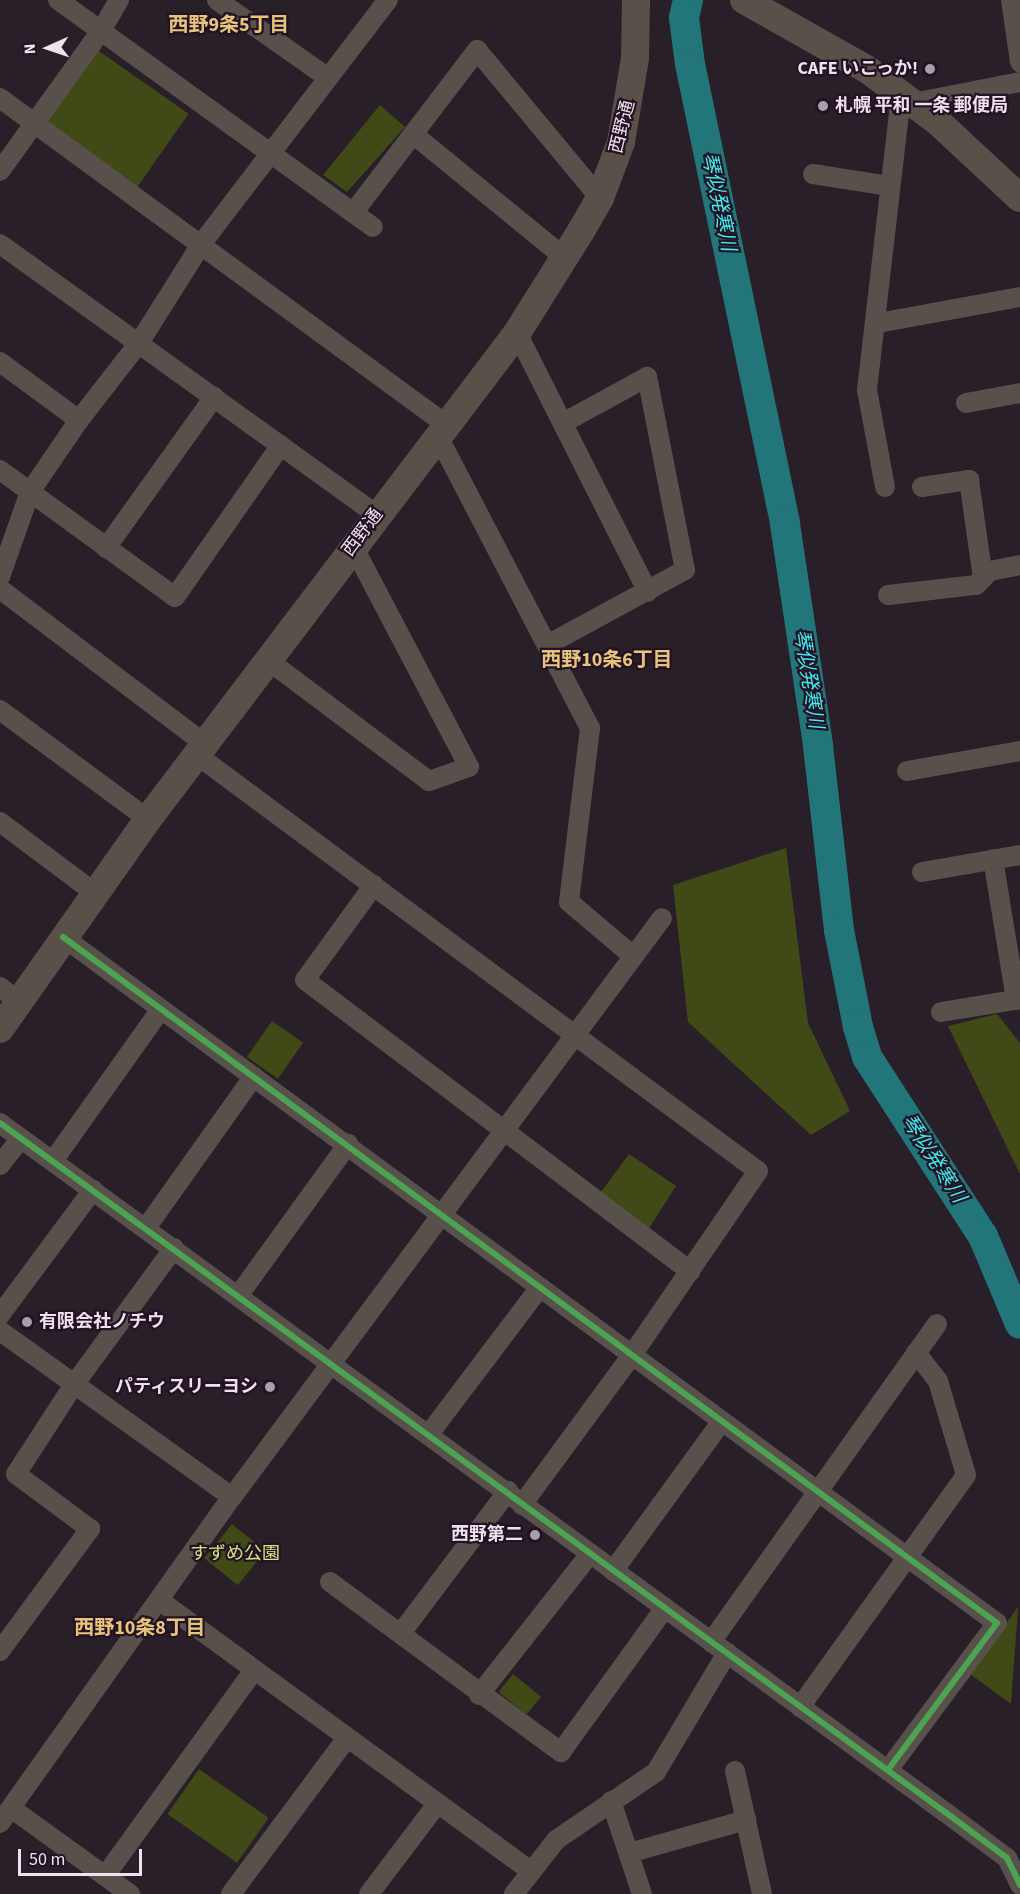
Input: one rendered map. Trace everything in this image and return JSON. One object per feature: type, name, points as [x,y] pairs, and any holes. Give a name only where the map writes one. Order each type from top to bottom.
[{"type":"street","points":[[58,0],[373,227]]},
{"type":"street","points":[[0,171],[101,31],[119,0]]},
{"type":"street","points":[[217,0],[327,77]]},
{"type":"street","name":"西野通","points":[[0,1029],[9,994],[63,937],[148,819],[269,661],[353,546],[444,432],[517,333],[564,257],[600,198],[621,142],[630,102],[636,0]]},
{"type":"street","points":[[1011,0],[1020,62]]},
{"type":"street","points":[[758,3],[868,70],[907,99],[1020,198]]},
{"type":"street","points":[[0,577],[30,492],[80,420],[139,343],[202,243],[268,152],[327,77],[377,4]]},
{"type":"street","points":[[353,213],[477,50],[600,198]]},
{"type":"street","points":[[907,99],[1020,82]]},
{"type":"street","points":[[0,98],[202,243],[444,432],[547,645],[590,728],[569,902],[633,956]]},
{"type":"street","points":[[885,487],[867,390],[878,323],[890,186],[907,99]]},
{"type":"street","points":[[413,134],[564,257]]},
{"type":"street","points":[[813,174],[890,186]]},
{"type":"street","points":[[0,244],[377,515]]},
{"type":"street","points":[[878,323],[1020,297]]},
{"type":"street","points":[[517,333],[648,592]]},
{"type":"street","points":[[0,362],[80,420]]},
{"type":"street","points":[[547,645],[685,570],[647,377],[563,423]]},
{"type":"street","points":[[966,402],[1020,393]]},
{"type":"street","points":[[106,548],[214,397]]},
{"type":"street","points":[[0,470],[175,597],[281,445]]},
{"type":"street","points":[[922,487],[969,480],[983,578]]},
{"type":"street","points":[[269,661],[429,781],[469,767],[353,546]]},
{"type":"street","points":[[888,595],[976,585],[990,571],[1020,565]]},
{"type":"street","points":[[0,589],[374,885],[758,1171],[632,1355],[522,1505]]},
{"type":"street","points":[[0,710],[148,819]]},
{"type":"street","points":[[907,771],[1020,751]]},
{"type":"street","points":[[0,822],[95,893]]},
{"type":"street","points":[[922,872],[1020,855]]},
{"type":"street","points":[[942,1012],[1018,999],[993,859]]},
{"type":"street","points":[[374,885],[305,980],[690,1271]]},
{"type":"street","points":[[130,1894],[105,1876],[5,1816],[232,1497],[333,1365],[662,918]]},
{"type":"street","points":[[63,937],[348,1144],[997,1623],[888,1770]]},
{"type":"street","points":[[53,1161],[161,1009]]},
{"type":"street","points":[[146,1228],[254,1076]]},
{"type":"street","points":[[0,1123],[508,1491],[522,1505],[1007,1858],[1020,1885]]},
{"type":"street","points":[[0,1165],[20,1139]]},
{"type":"street","points":[[238,1296],[348,1144]]},
{"type":"street","points":[[0,1315],[93,1190]]},
{"type":"street","points":[[0,1651],[90,1529],[16,1474],[73,1386],[174,1248]]},
{"type":"street","points":[[429,1434],[540,1287]]},
{"type":"street","points":[[711,1642],[937,1324]]},
{"type":"street","points":[[0,1331],[73,1386],[232,1497]]},
{"type":"street","points":[[800,1707],[966,1475],[938,1381],[916,1353]]},
{"type":"street","points":[[613,1571],[722,1421]]},
{"type":"street","points":[[401,1633],[508,1491]]},
{"type":"street","points":[[479,1695],[590,1554]]},
{"type":"street","points":[[330,1582],[401,1633],[479,1695],[561,1752],[665,1608]]},
{"type":"street","points":[[159,1600],[531,1871]]},
{"type":"street","points":[[514,1894],[556,1840],[656,1772],[727,1653]]},
{"type":"street","points":[[105,1876],[255,1670]]},
{"type":"street","points":[[231,1894],[347,1738]]},
{"type":"street","points":[[735,1771],[762,1894]]},
{"type":"street","points":[[611,1801],[642,1894]]},
{"type":"street","points":[[369,1894],[437,1804]]},
{"type":"street","points":[[629,1853],[746,1820]]},
{"type":"green space","points":[[96,49],[189,114],[138,187],[45,122]]},
{"type":"green space","points":[[380,105],[405,127],[347,192],[323,175]]},
{"type":"green space","points":[[786,848],[808,1023],[850,1111],[811,1135],[688,1022],[673,885]]},
{"type":"green space","points":[[997,1014],[1020,1043],[1020,1174],[948,1026]]},
{"type":"green space","points":[[272,1021],[303,1043],[278,1079],[247,1057]]},
{"type":"green space","points":[[629,1154],[676,1186],[648,1230],[601,1192]]},
{"type":"green space","name":"すずめ公園","points":[[232,1524],[265,1551],[238,1585],[204,1558]]},
{"type":"green space","points":[[1018,1607],[1011,1704],[970,1674]]},
{"type":"green space","points":[[513,1674],[541,1697],[527,1715],[499,1692]]},
{"type":"green space","points":[[199,1769],[269,1818],[237,1863],[167,1814]]},
{"type":"waterway","name":"琴似発寒川","points":[[688,0],[684,18],[690,64],[785,524],[818,746],[839,930],[858,1027],[867,1057],[983,1236],[1020,1324]]},
{"type":"cycle path","points":[[63,937],[997,1623],[888,1770]]},
{"type":"cycle path","points":[[0,1123],[1007,1858],[1020,1885]]},
{"type":"place","name":"CAFE いこっか!","points":[[930,69]]},
{"type":"place","name":"札幌 平和 一条 郵便局","points":[[823,106]]},
{"type":"place","name":"有限会社ノチウ","points":[[27,1322]]},
{"type":"place","name":"パティスリーヨシ","points":[[270,1387]]},
{"type":"place","name":"西野第二","points":[[535,1535]]},
{"type":"district","name":"西野9条5丁目","points":[[229,25]]},
{"type":"district","name":"西野10条6丁目","points":[[607,660]]},
{"type":"district","name":"西野10条8丁目","points":[[140,1628]]}]
